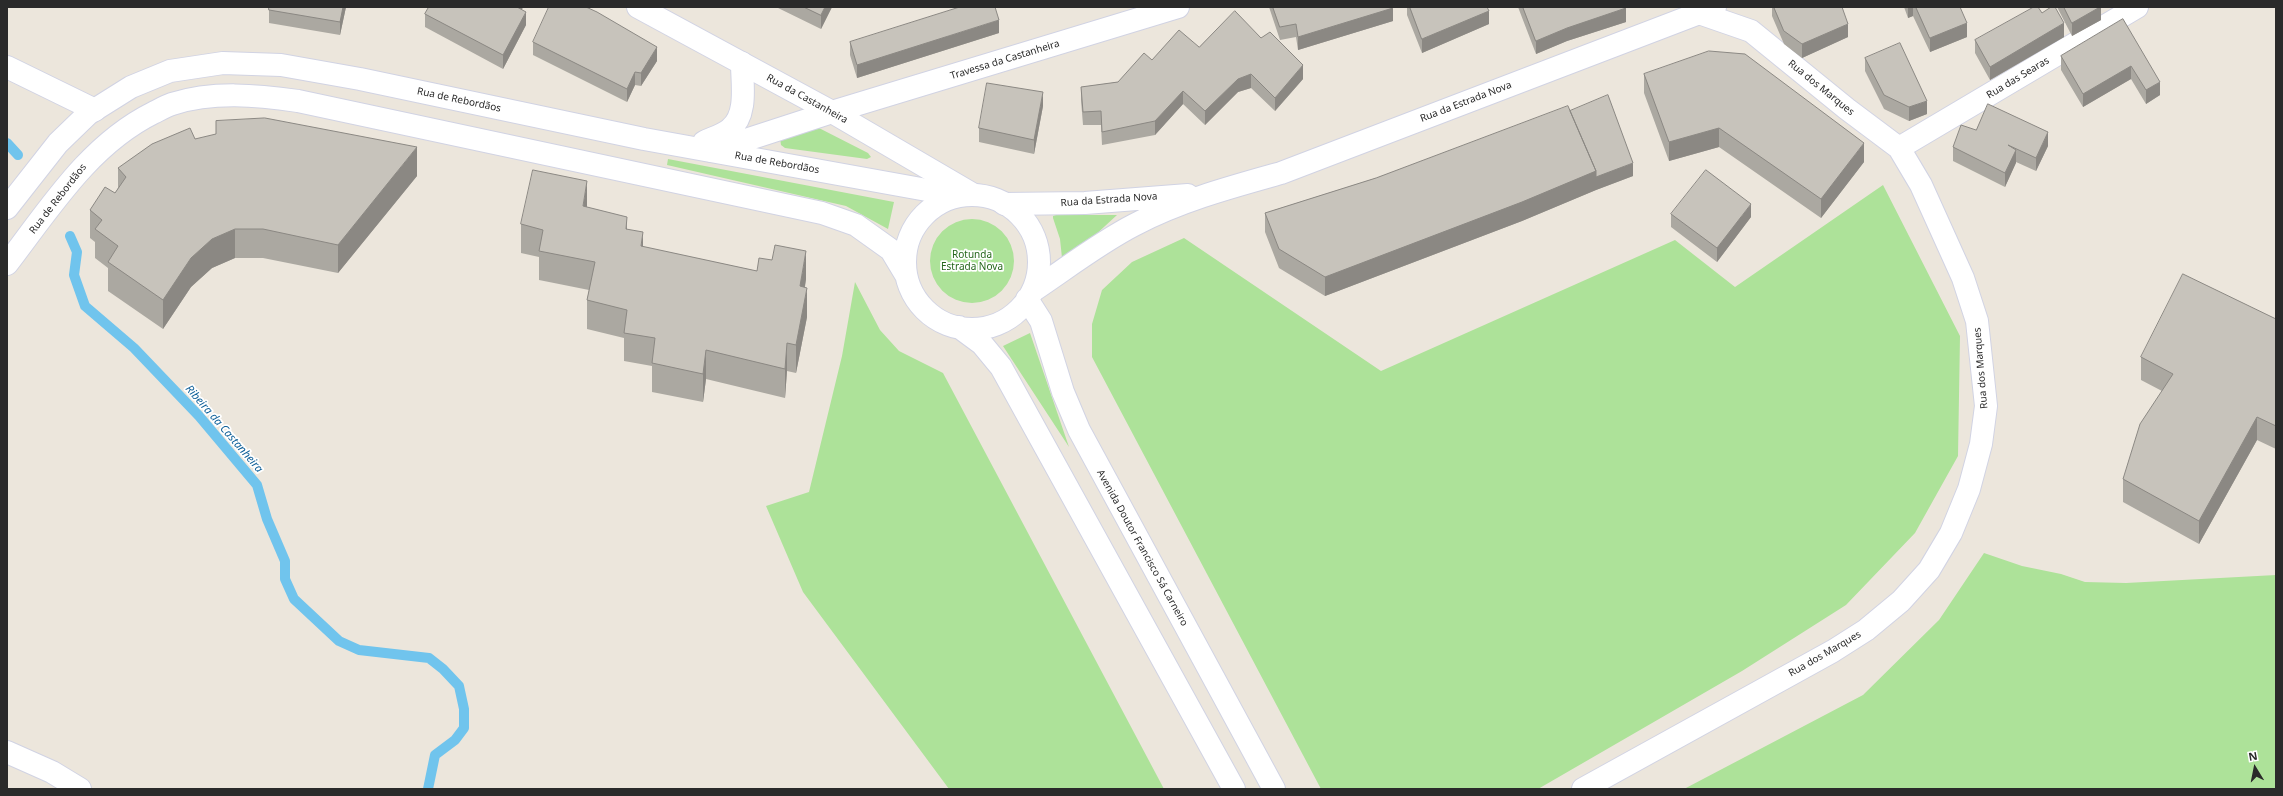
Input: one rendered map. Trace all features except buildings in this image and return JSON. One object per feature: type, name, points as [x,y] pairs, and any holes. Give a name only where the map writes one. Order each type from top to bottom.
[{"type":"main road","name":"Rua da Castanheira","points":[[638,7],[832,112],[967,196]]},
{"type":"main road","name":"Travessa da Castanheira","points":[[702,149],[832,112],[1178,7]]},
{"type":"main road","name":"Rua das Searas","points":[[1899,148],[2138,7]]},
{"type":"main road","name":"Rua dos Marques","points":[[1583,789],[1833,651],[1866,630],[1901,601],[1929,570],[1951,533],[1969,489],[1981,444],[1986,406],[1977,321],[1963,278],[1921,185],[1899,148],[1847,109],[1751,31],[1707,10]]},
{"type":"main road","name":"Rua da Estrada Nova","points":[[1031,295],[1095,248],[1134,224],[1215,192],[1281,173],[1707,10]]},
{"type":"main road","name":"Rua de Rebordãos","points":[[7,208],[58,143],[95,110],[131,87],[170,72],[223,63],[281,65],[360,79],[702,149],[967,196]]},
{"type":"main road","points":[[702,149],[729,130],[738,120],[742,109],[742,63]]},
{"type":"main road","points":[[7,67],[95,110]]},
{"type":"main road","name":"Rua de Rebordãos","points":[[7,264],[85,163],[130,125],[172,104],[218,96],[259,95],[298,101],[822,213],[856,225],[891,250],[906,275]]},
{"type":"main road","name":"Rua da Estrada Nova","points":[[1004,204],[1085,203],[1215,192]]},
{"type":"main road","points":[[959,327],[984,327],[1008,318],[1031,295],[1038,275],[1039,256],[1032,233],[1015,211],[994,199],[967,196],[934,207],[916,225],[906,249],[906,275],[910,289],[925,310],[936,319],[959,327],[982,344],[1001,367],[1234,789]]},
{"type":"main road","name":"Avenida Doutor Francisco Sá Carneiro","points":[[1031,295],[1041,321],[1063,392],[1079,430],[1274,789]]},
{"type":"main road","points":[[7,752],[52,772],[80,789]]},
{"type":"green space","points":[[815,126],[868,153],[871,157],[867,159],[785,148],[781,145],[780,138]]},
{"type":"green space","points":[[668,159],[894,202],[888,229],[846,206],[667,165]]},
{"type":"green space","points":[[1883,185],[1960,336],[1958,456],[1915,533],[1846,605],[1742,671],[1538,789],[1321,789],[1092,357],[1092,324],[1102,290],[1132,262],[1184,238],[1381,371],[1675,240],[1735,287]]},
{"type":"green space","points":[[1117,215],[1079,250],[1062,258],[1060,239],[1053,218],[1053,216]]},
{"type":"green space","name":"Rotunda Estrada Nova","points":[[972,219],[988,222],[995,226],[1007,238],[1011,245],[1014,261],[1011,277],[1007,284],[995,296],[988,300],[972,303],[956,300],[949,296],[937,284],[933,277],[930,261],[933,245],[937,238],[949,226],[956,222]]},
{"type":"green space","points":[[855,282],[880,330],[899,351],[943,373],[1164,789],[949,789],[803,592],[766,506],[809,492],[842,356]]},
{"type":"green space","points":[[1030,333],[1069,447],[1003,346]]},
{"type":"green space","points":[[1984,553],[2022,566],[2061,574],[2085,582],[2126,583],[2276,575],[2276,789],[1684,789],[1863,695],[1939,620]]},
{"type":"waterway","name":"Ribeira da Castanheira","points":[[7,143],[18,155]]},
{"type":"waterway","name":"Ribeira da Castanheira","points":[[70,236],[77,252],[74,275],[85,306],[134,348],[199,416],[257,485],[267,519],[285,561],[285,579],[294,599],[339,641],[359,650],[429,658],[443,669],[459,686],[464,709],[464,728],[455,740],[435,755],[428,789]]}]
